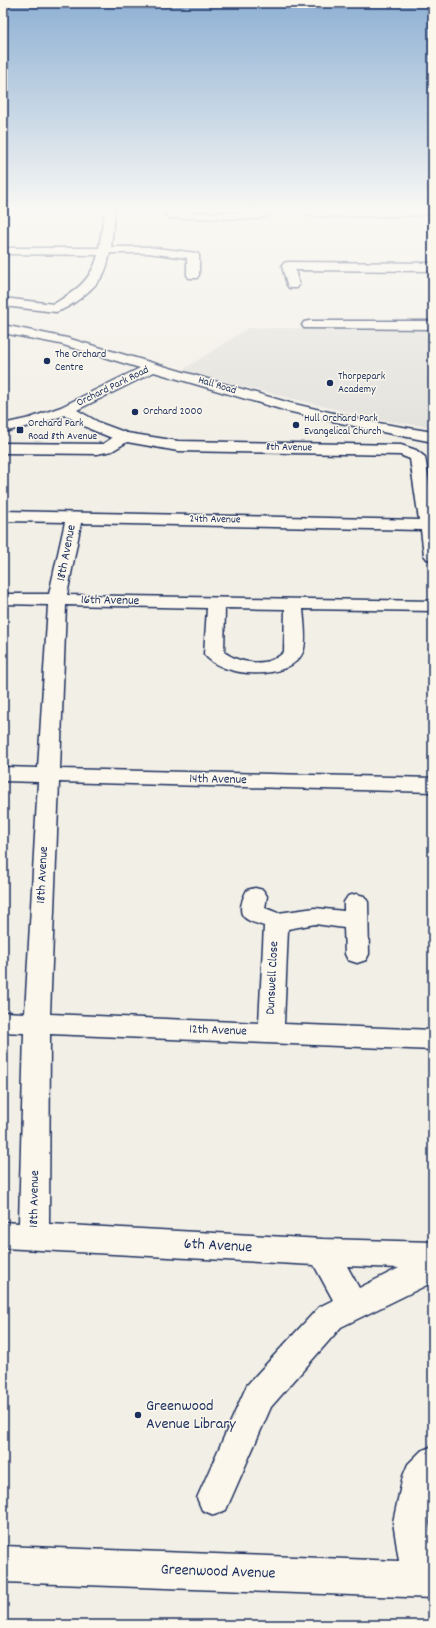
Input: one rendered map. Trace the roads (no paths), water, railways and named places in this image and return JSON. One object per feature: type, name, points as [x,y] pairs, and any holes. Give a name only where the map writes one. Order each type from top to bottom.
[{"type":"street","points":[[3,302],[56,308],[79,293],[86,286]]},
{"type":"street","points":[[309,325],[433,325]]},
{"type":"street","name":"Hall Road","points":[[3,329],[62,341],[287,407],[372,426],[433,437]]},
{"type":"street","name":"Orchard Park Road","points":[[3,428],[34,421],[66,410],[154,367]]},
{"type":"street","name":"8th Avenue","points":[[66,410],[95,426],[124,437],[178,446],[401,450],[411,452],[417,457],[433,555]]},
{"type":"street","points":[[3,448],[97,450],[107,448],[124,437]]},
{"type":"street","name":"24th Avenue","points":[[3,516],[427,525]]},
{"type":"street","name":"18th Avenue","points":[[34,1236],[37,1024],[57,600],[74,517]]},
{"type":"street","name":"16th Avenue","points":[[3,599],[433,606]]},
{"type":"street","points":[[216,602],[214,654],[224,662],[239,667],[273,666],[286,662],[294,652],[294,604]]},
{"type":"street","name":"14th Avenue","points":[[3,774],[433,785]]},
{"type":"street","name":"Dunswell Close","points":[[255,896],[253,912],[276,922],[357,912],[357,954]]},
{"type":"street","name":"Dunswell Close","points":[[271,1033],[276,922]]},
{"type":"street","name":"12th Avenue","points":[[3,1022],[433,1040]]},
{"type":"street","name":"6th Avenue","points":[[3,1235],[323,1252],[433,1256]]},
{"type":"street","points":[[323,1252],[352,1305]]},
{"type":"street","points":[[214,1498],[259,1396],[330,1317],[352,1305],[433,1268]]},
{"type":"street","points":[[427,1580],[411,1522],[420,1476],[433,1463]]},
{"type":"street","name":"Greenwood Avenue","points":[[3,1564],[427,1580]]},
{"type":"place","name":"The Orchard Centre","points":[[47,361]]},
{"type":"place","name":"Thorpepark Academy","points":[[330,383]]},
{"type":"place","name":"Orchard 2000","points":[[135,412]]},
{"type":"place","name":"Hull Orchard Park Evangelical Church","points":[[296,425]]},
{"type":"place","name":"Orchard Park Road 8th Avenue","points":[[20,430]]},
{"type":"place","name":"Greenwood Avenue Library","points":[[138,1415]]}]
